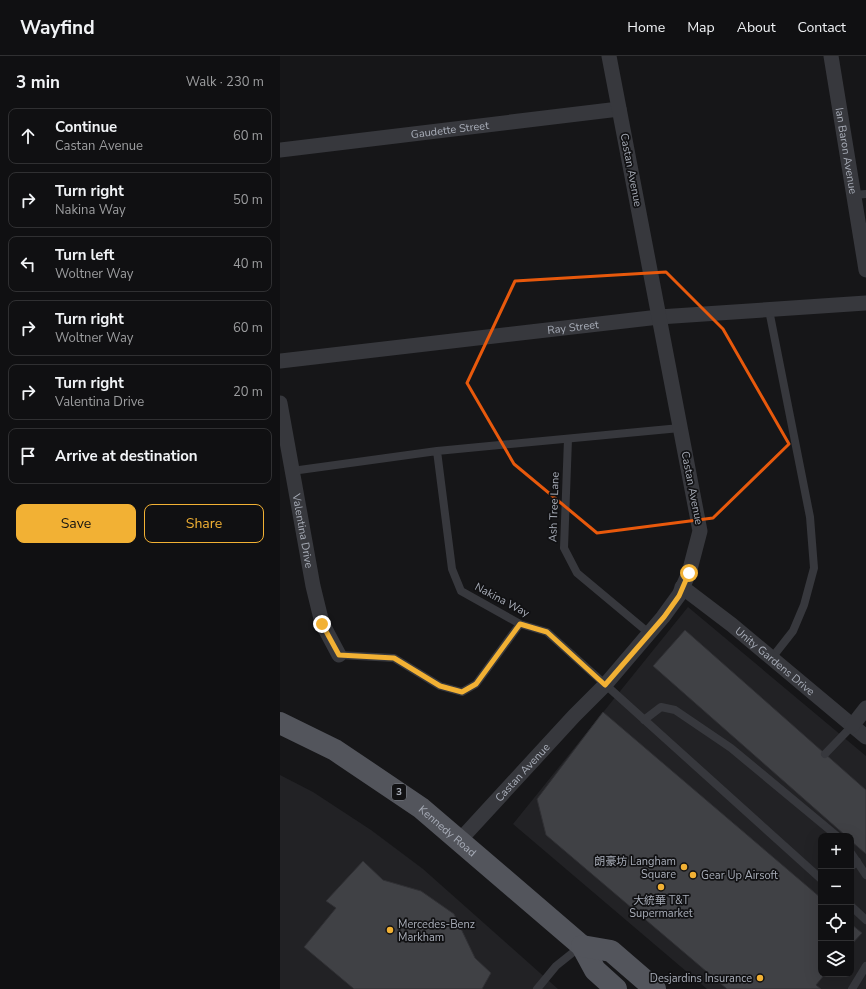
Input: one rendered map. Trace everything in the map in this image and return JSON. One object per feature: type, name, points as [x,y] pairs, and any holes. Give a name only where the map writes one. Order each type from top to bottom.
[{"type":"main road","name":"Kennedy Road","points":[[280,723],[335,750],[381,779],[421,808],[582,946],[595,970],[616,989]]},
{"type":"main road","points":[[582,946],[611,951],[655,989]]},
{"type":"street","name":"Castan Avenue","points":[[460,840],[574,716],[605,685],[650,634],[679,596],[682,586],[689,573],[700,531],[609,56]]},
{"type":"street","name":"Ian Baron Avenue","points":[[831,56],[860,194],[866,270]]},
{"type":"street","name":"Gaudette Street","points":[[280,150],[619,109]]},
{"type":"street","name":"Ray Street","points":[[280,361],[659,317],[866,303]]},
{"type":"street","name":"Valentina Drive","points":[[280,402],[313,586],[322,624],[339,655]]},
{"type":"street","name":"Unity Gardens Drive","points":[[682,586],[732,625],[866,737]]},
{"type":"street","points":[[852,726],[866,708]]},
{"type":"lane","points":[[768,310],[810,517],[814,568],[804,605],[793,631],[771,659]]},
{"type":"lane","points":[[292,471],[437,451],[680,428]]},
{"type":"lane","name":"Ash Tree Lane","points":[[568,439],[564,548],[577,573],[650,634]]},
{"type":"lane","name":"Nakina Way","points":[[437,451],[452,569],[461,591],[520,624],[547,632],[818,877]]},
{"type":"lane","points":[[339,655],[394,658],[440,686],[462,692],[476,684],[520,624]]},
{"type":"lane","points":[[644,720],[661,707],[675,710],[731,748],[789,792],[834,833]]},
{"type":"lane","points":[[825,754],[852,726]]},
{"type":"lane","points":[[854,857],[866,875]]},
{"type":"lane","points":[[854,864],[857,861]]},
{"type":"lane","points":[[854,909],[866,920]]},
{"type":"lane","points":[[537,989],[556,966],[582,946]]},
{"type":"lane","points":[[852,989],[866,966]]},
{"type":"highlighted area","points":[[666,272],[723,329],[789,444],[713,518],[597,533],[514,464],[467,383],[515,281]]},
{"type":"shaded area","points":[[688,607],[866,756],[866,989],[707,989],[513,824]]},
{"type":"shaded area","points":[[280,775],[313,792],[371,830],[423,869],[558,989],[280,989]]},
{"type":"building","points":[[685,630],[866,790],[866,854],[854,844],[854,833],[843,833],[653,666]]},
{"type":"building","name":"朗豪坊 Langham Square","points":[[603,712],[818,895],[818,977],[823,977],[816,985],[821,989],[727,989],[546,835],[537,799]]},
{"type":"building","name":"Mercedes-Benz Markham","points":[[363,861],[383,880],[421,891],[454,914],[475,958],[491,973],[482,989],[354,989],[304,947],[336,908],[326,901]]},
{"type":"building","points":[[854,926],[862,933],[854,942]]},
{"type":"place","name":"朗豪坊 Langham Square","points":[[684,867]]},
{"type":"place","name":"Gear Up Airsoft","points":[[693,875]]},
{"type":"place","name":"大統華 T&T Supermarket","points":[[661,887]]},
{"type":"place","name":"Mercedes-Benz Markham","points":[[390,930]]},
{"type":"place","name":"Desjardins Insurance","points":[[760,978]]},
{"type":"route","points":[[322,624],[339,655],[394,658],[440,686],[462,692],[476,684],[520,624],[547,632],[605,685],[664,617],[679,596],[682,586],[689,573]]}]
